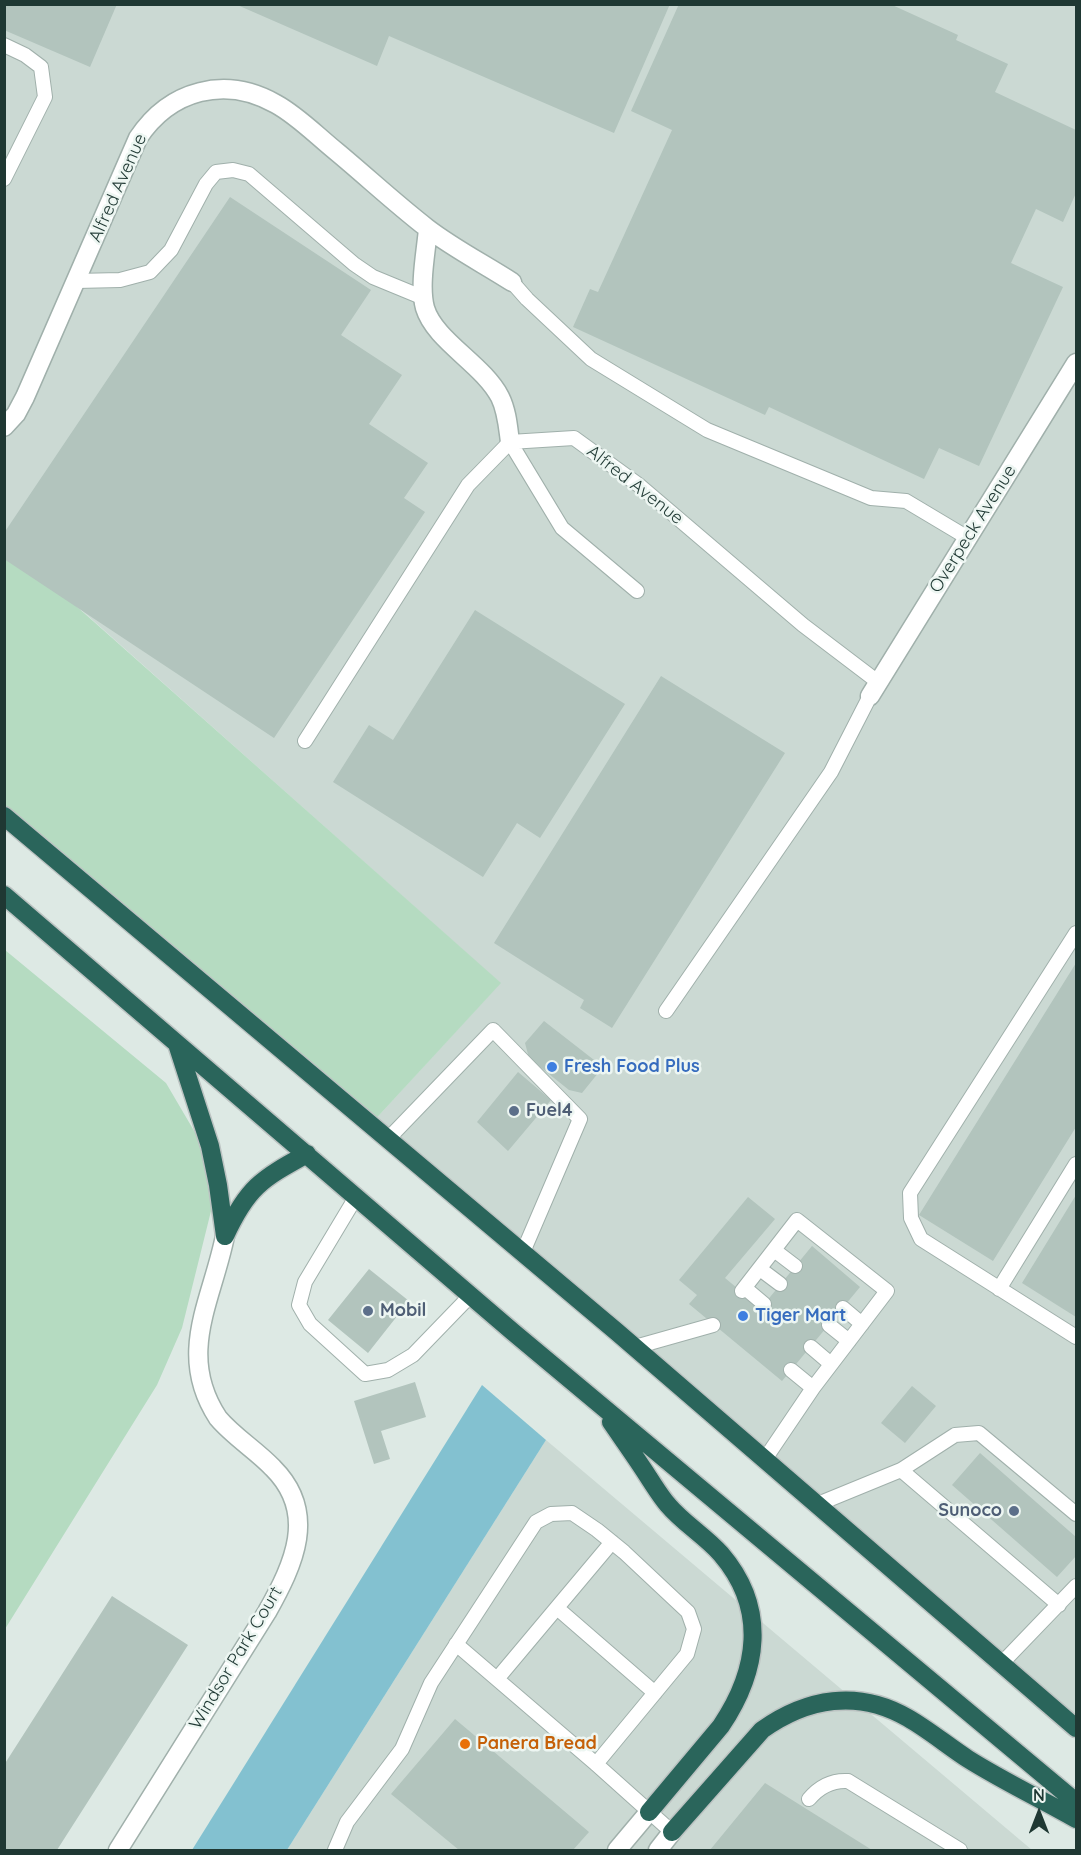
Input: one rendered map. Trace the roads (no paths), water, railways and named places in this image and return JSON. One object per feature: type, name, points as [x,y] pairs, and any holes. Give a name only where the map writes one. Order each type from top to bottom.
[{"type":"highway","points":[[4,816],[635,1347],[1077,1728]]},
{"type":"highway","points":[[4,895],[513,1332],[1077,1802]]},
{"type":"highway","points":[[177,1044],[210,1146],[225,1236]]},
{"type":"highway","points":[[225,1236],[243,1201],[258,1185],[278,1170],[307,1154]]},
{"type":"highway","points":[[598,1403],[668,1505],[719,1552],[728,1564],[745,1597],[754,1629],[751,1660],[746,1678],[730,1712],[721,1726],[649,1812]]},
{"type":"highway","points":[[672,1832],[762,1730],[801,1707],[843,1701],[877,1705],[906,1716],[968,1759],[1077,1819]]},
{"type":"street","name":"Alfred Avenue","points":[[4,428],[16,414],[25,397],[138,138],[159,112],[175,102],[208,89],[241,90],[288,111],[428,229],[512,282]]},
{"type":"street","points":[[428,229],[423,283],[425,308],[440,332],[474,364],[500,397],[510,442]]},
{"type":"street","name":"Overpeck Avenue","points":[[874,689],[1077,363]]},
{"type":"street","name":"Windsor Park Court","points":[[118,1851],[267,1612],[283,1581],[298,1538],[298,1514],[294,1498],[286,1482],[218,1418],[202,1384],[198,1351],[199,1331],[225,1236]]},
{"type":"street","points":[[617,1851],[649,1812]]},
{"type":"street","points":[[657,1851],[672,1832]]},
{"type":"lane","points":[[4,45],[25,55],[41,68],[45,97],[4,179]]},
{"type":"lane","points":[[76,281],[120,280],[150,272],[171,250],[206,184],[216,172],[232,170],[249,174],[354,264],[373,277],[424,298]]},
{"type":"lane","points":[[512,282],[591,359],[707,430],[871,498],[906,501],[968,538]]},
{"type":"lane","name":"Alfred Avenue","points":[[510,442],[574,438],[640,486],[803,625],[874,689]]},
{"type":"lane","points":[[304,741],[468,485],[510,442],[562,528],[637,591]]},
{"type":"lane","points":[[666,1011],[831,772],[874,689]]},
{"type":"lane","points":[[1077,933],[910,1193],[912,1218],[921,1239],[1077,1337]]},
{"type":"lane","points":[[388,1139],[493,1030],[579,1119],[523,1252]]},
{"type":"lane","points":[[999,1289],[1077,1164]]},
{"type":"lane","points":[[356,1197],[304,1282],[298,1305],[310,1324],[364,1374],[388,1370],[413,1354],[471,1295]]},
{"type":"lane","points":[[764,1304],[743,1290],[797,1220],[887,1291],[813,1388],[765,1459]]},
{"type":"lane","points":[[774,1250],[795,1266]]},
{"type":"lane","points":[[760,1269],[780,1284]]},
{"type":"lane","points":[[843,1308],[862,1324]]},
{"type":"lane","points":[[635,1347],[713,1325]]},
{"type":"lane","points":[[829,1325],[849,1341]]},
{"type":"lane","points":[[811,1347],[831,1364]]},
{"type":"lane","points":[[791,1370],[813,1388]]},
{"type":"lane","points":[[818,1504],[901,1470],[955,1435],[979,1433],[1077,1514]]},
{"type":"lane","points":[[901,1470],[1059,1605]]},
{"type":"lane","points":[[335,1850],[347,1822],[402,1749],[431,1683],[456,1644],[536,1522],[551,1514],[572,1513],[612,1542],[688,1612],[694,1629],[687,1654],[596,1764]]},
{"type":"lane","points":[[497,1679],[612,1542]]},
{"type":"lane","points":[[1002,1663],[1077,1586]]},
{"type":"lane","points":[[557,1608],[655,1693]]},
{"type":"lane","points":[[456,1644],[672,1832]]},
{"type":"lane","points":[[809,1799],[826,1784],[841,1780],[848,1781],[960,1851]]},
{"type":"water","points":[[482,1385],[546,1440],[287,1850],[192,1850]]},
{"type":"place","name":"Fresh Food Plus","points":[[552,1067]]},
{"type":"place","name":"Fuel4","points":[[514,1111]]},
{"type":"place","name":"Mobil","points":[[368,1311]]},
{"type":"place","name":"Tiger Mart","points":[[743,1316]]},
{"type":"place","name":"Sunoco","points":[[1014,1511]]},
{"type":"place","name":"Panera Bread","points":[[465,1744]]}]
